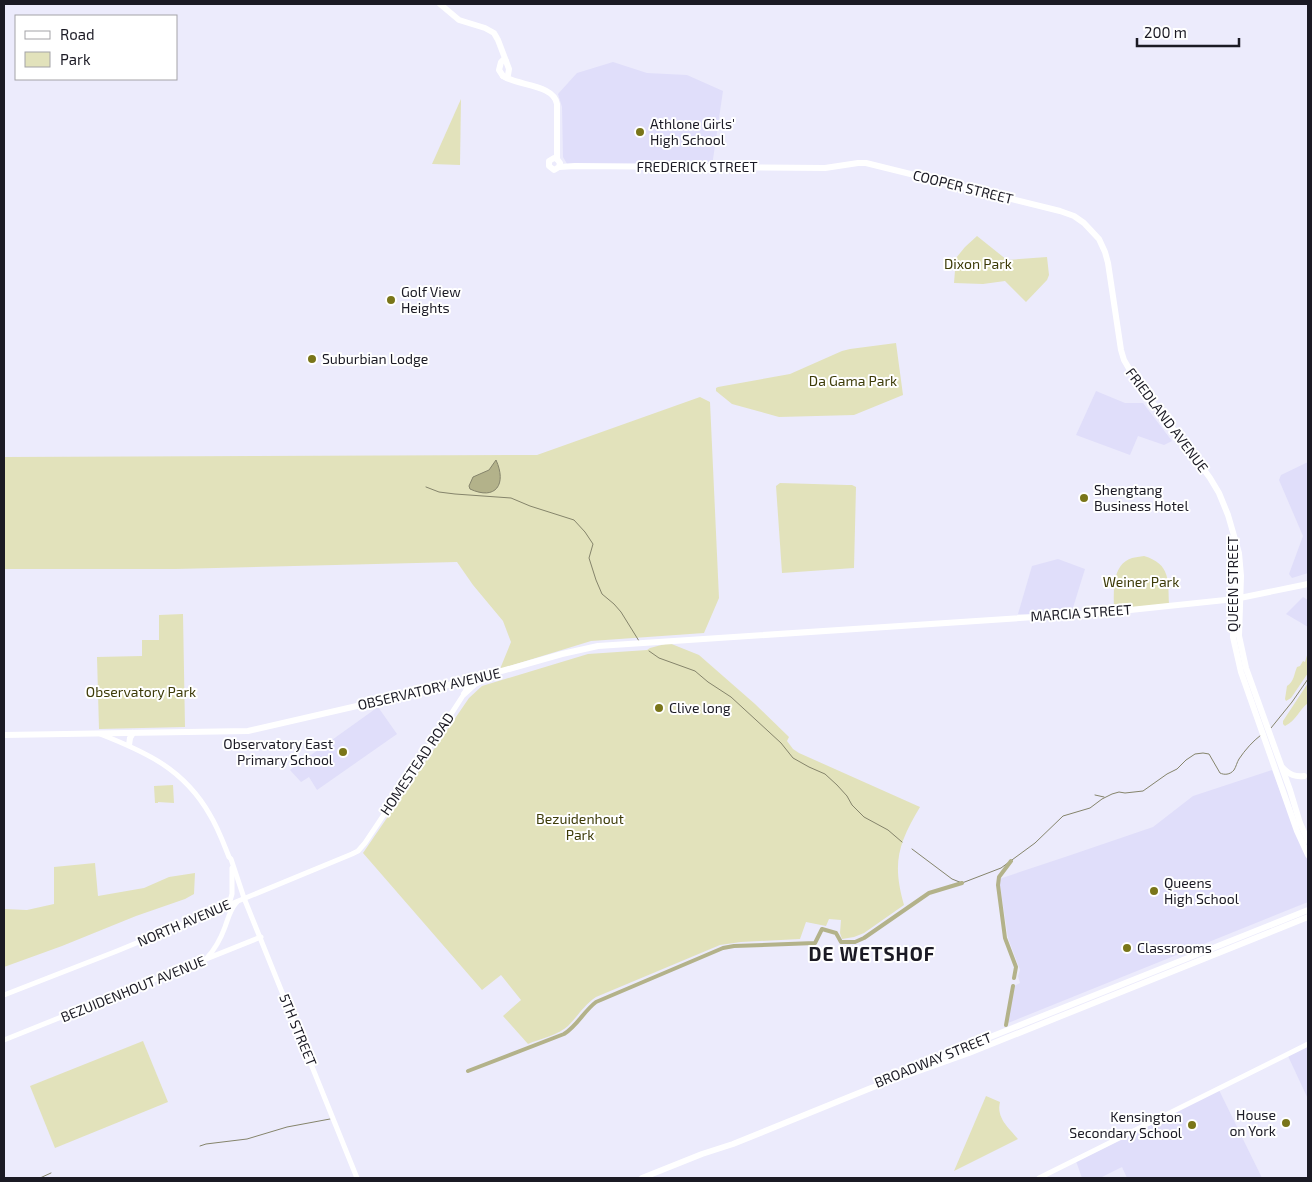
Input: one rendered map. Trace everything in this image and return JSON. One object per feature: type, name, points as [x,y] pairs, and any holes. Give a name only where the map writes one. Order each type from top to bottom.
[{"type":"main road","points":[[440,4],[459,20],[490,31],[496,36],[504,61],[514,82]]},
{"type":"main road","points":[[504,61],[500,62],[500,74],[514,82]]},
{"type":"main road","points":[[503,76],[507,76],[509,69]]},
{"type":"main road","name":"FREDERICK STREET","points":[[514,82],[547,91],[553,95],[557,104],[557,161],[575,166],[820,168],[866,163]]},
{"type":"main road","name":"COOPER STREET","points":[[866,163],[1060,211]]},
{"type":"main road","name":"FRIEDLAND AVENUE","points":[[1060,211],[1074,216],[1084,223],[1099,239],[1108,263],[1118,336],[1124,360],[1138,384],[1210,478],[1222,500],[1233,529]]},
{"type":"main road","name":"QUEEN STREET","points":[[1233,529],[1240,610],[1239,631],[1246,668],[1297,831],[1308,855]]},
{"type":"main road","name":"MARCIA STREET","points":[[853,629],[1111,612],[1253,596],[1308,584]]},
{"type":"main road","points":[[1240,610],[1244,602],[1253,596]]},
{"type":"main road","name":"QUEEN STREET","points":[[1238,598],[1233,628],[1236,652],[1241,672],[1262,721]]},
{"type":"main road","name":"OBSERVATORY AVENUE","points":[[4,735],[95,732],[238,732],[470,680],[571,652],[604,645],[853,629]]},
{"type":"main road","points":[[464,694],[475,684],[498,673]]},
{"type":"main road","points":[[129,745],[133,733]]},
{"type":"main road","name":"QUEEN STREET","points":[[1269,741],[1281,765],[1300,823],[1308,841]]},
{"type":"main road","points":[[1281,765],[1292,775],[1304,776]]},
{"type":"main road","name":"BROADWAY STREET","points":[[702,1154],[713,1147],[946,1056],[1165,966],[1308,910]]},
{"type":"main road","name":"BROADWAY STREET","points":[[642,1178],[969,1053],[1308,918]]},
{"type":"street","name":"HOMESTEAD ROAD","points":[[362,847],[464,694],[470,680]]},
{"type":"street","points":[[95,732],[145,753],[182,779],[209,813],[229,857]]},
{"type":"street","name":"NORTH AVENUE","points":[[4,995],[352,854],[362,847]]},
{"type":"street","name":"5TH STREET","points":[[229,857],[228,860],[238,881]]},
{"type":"street","name":"5TH STREET","points":[[229,857],[238,877],[242,899],[261,937],[358,1178]]},
{"type":"street","points":[[231,911],[226,905],[232,894],[232,868]]},
{"type":"street","points":[[205,960],[216,945],[233,906],[242,899]]},
{"type":"street","name":"BEZUIDENHOUT AVENUE","points":[[4,1040],[261,937]]},
{"type":"street","points":[[1039,1178],[1308,1044]]},
{"type":"shaded area","name":"Athlone Girls' High School","points":[[613,62],[647,73],[687,75],[723,91],[712,166],[569,167],[563,157],[562,107],[558,94],[577,73]]},
{"type":"shaded area","points":[[1096,391],[1125,403],[1143,403],[1172,441],[1164,445],[1138,436],[1130,455],[1076,435]]},
{"type":"shaded area","points":[[496,460],[500,476],[497,488],[487,493],[470,489],[469,486],[473,477],[489,470]]},
{"type":"shaded area","points":[[1308,462],[1308,573],[1292,578],[1289,574],[1303,536],[1279,480],[1281,475]]},
{"type":"shaded area","points":[[1058,559],[1085,569],[1071,614],[1018,614],[1032,566]]},
{"type":"shaded area","points":[[1303,597],[1308,600],[1308,627],[1286,614]]},
{"type":"shaded area","name":"Observatory East Primary School","points":[[378,707],[397,734],[317,790],[309,777],[301,782],[290,770]]},
{"type":"shaded area","name":"Queens High School","points":[[1272,770],[1308,862],[1308,902],[1008,1023],[1014,986],[1020,983],[1018,976],[1020,970],[1008,938],[999,879],[1153,827],[1193,796]]},
{"type":"shaded area","points":[[1308,1046],[1308,1099],[1288,1056]]},
{"type":"shaded area","name":"Kensington Secondary School","points":[[1218,1088],[1262,1178],[1127,1178],[1122,1167],[1100,1178],[1082,1178],[1076,1161]]},
{"type":"green space","points":[[461,99],[460,165],[432,164]]},
{"type":"green space","name":"Dixon Park","points":[[977,236],[1007,260],[1047,257],[1049,275],[1047,280],[1026,302],[1005,281],[983,284],[954,283],[956,258]]},
{"type":"green space","name":"Da Gama Park","points":[[896,343],[903,395],[854,415],[779,417],[732,404],[716,391],[718,387],[790,374],[842,351]]},
{"type":"green space","points":[[700,397],[710,402],[719,598],[704,633],[591,641],[500,669],[511,642],[503,621],[473,585],[457,562],[176,569],[4,569],[4,457],[537,455]]},
{"type":"green space","points":[[780,483],[852,485],[856,487],[854,568],[782,573],[776,486]]},
{"type":"green space","name":"Weiner Park","points":[[1144,556],[1153,559],[1164,569],[1168,581],[1169,604],[1114,610],[1115,580],[1120,567],[1132,558]]},
{"type":"green space","name":"Observatory Park","points":[[183,614],[185,727],[99,729],[97,657],[142,656],[142,640],[159,640],[159,615]]},
{"type":"green space","name":"Bezuidenhout Park","points":[[669,643],[699,655],[789,737],[787,741],[799,753],[920,807],[902,843],[899,854],[898,877],[904,905],[864,933],[854,937],[842,939],[840,933],[841,920],[829,919],[826,926],[806,922],[800,939],[720,945],[596,997],[564,1029],[528,1044],[503,1016],[521,1000],[501,975],[482,990],[363,853],[469,698],[482,686],[588,654],[647,650]]},
{"type":"green space","points":[[1308,652],[1308,673],[1291,698],[1286,701],[1287,686],[1292,680],[1297,667],[1303,661],[1305,662]]},
{"type":"green space","points":[[1308,683],[1308,703],[1285,726],[1283,721]]},
{"type":"green space","points":[[173,785],[174,803],[155,803],[154,786]]},
{"type":"green space","points":[[95,863],[98,896],[144,888],[169,877],[195,873],[194,894],[4,967],[4,909],[27,910],[54,904],[54,867]]},
{"type":"green space","points":[[143,1041],[168,1102],[55,1148],[30,1086]]},
{"type":"green space","points":[[986,1096],[1000,1102],[999,1108],[1002,1118],[1018,1139],[954,1171]]},
{"type":"waterway","points":[[426,487],[439,492],[511,498],[574,520],[593,544],[589,558],[602,594],[621,612],[639,641]]},
{"type":"waterway","points":[[649,651],[659,658],[695,671],[731,697],[781,743],[793,758],[825,774],[847,796],[852,805],[864,817],[888,830],[902,842]]},
{"type":"waterway","points":[[1271,728],[1308,679]]},
{"type":"waterway","points":[[912,849],[952,879],[962,883],[1001,868],[1035,843],[1063,816],[1090,808],[1112,794],[1143,791],[1177,769],[1195,754],[1209,754],[1220,773],[1231,773],[1244,752],[1261,735]]},
{"type":"waterway","points":[[1095,795],[1104,797]]},
{"type":"waterway","points":[[1011,861],[999,877],[998,885],[1005,938],[1016,967],[1014,978]]},
{"type":"waterway","points":[[468,1071],[564,1034],[596,1002],[723,948],[815,943],[822,929],[836,933],[841,942],[855,942],[864,938],[929,893],[962,883]]},
{"type":"waterway","points":[[1006,1025],[1013,986]]},
{"type":"waterway","points":[[200,1146],[247,1139],[287,1127],[330,1119]]},
{"type":"waterway","points":[[40,1178],[51,1173]]},
{"type":"place","name":"Athlone Girls' High School","points":[[640,132]]},
{"type":"place","name":"Golf View Heights","points":[[391,300]]},
{"type":"place","name":"Suburbian Lodge","points":[[312,359]]},
{"type":"place","name":"Shengtang Business Hotel","points":[[1084,498]]},
{"type":"place","name":"Clive long","points":[[659,708]]},
{"type":"place","name":"Observatory East Primary School","points":[[343,752]]},
{"type":"place","name":"Queens High School","points":[[1154,891]]},
{"type":"place","name":"Classrooms","points":[[1127,948]]},
{"type":"place","name":"House on York","points":[[1286,1123]]},
{"type":"place","name":"Kensington Secondary School","points":[[1192,1125]]},
{"type":"district","name":"DE WETSHOF","points":[[872,954]]}]
